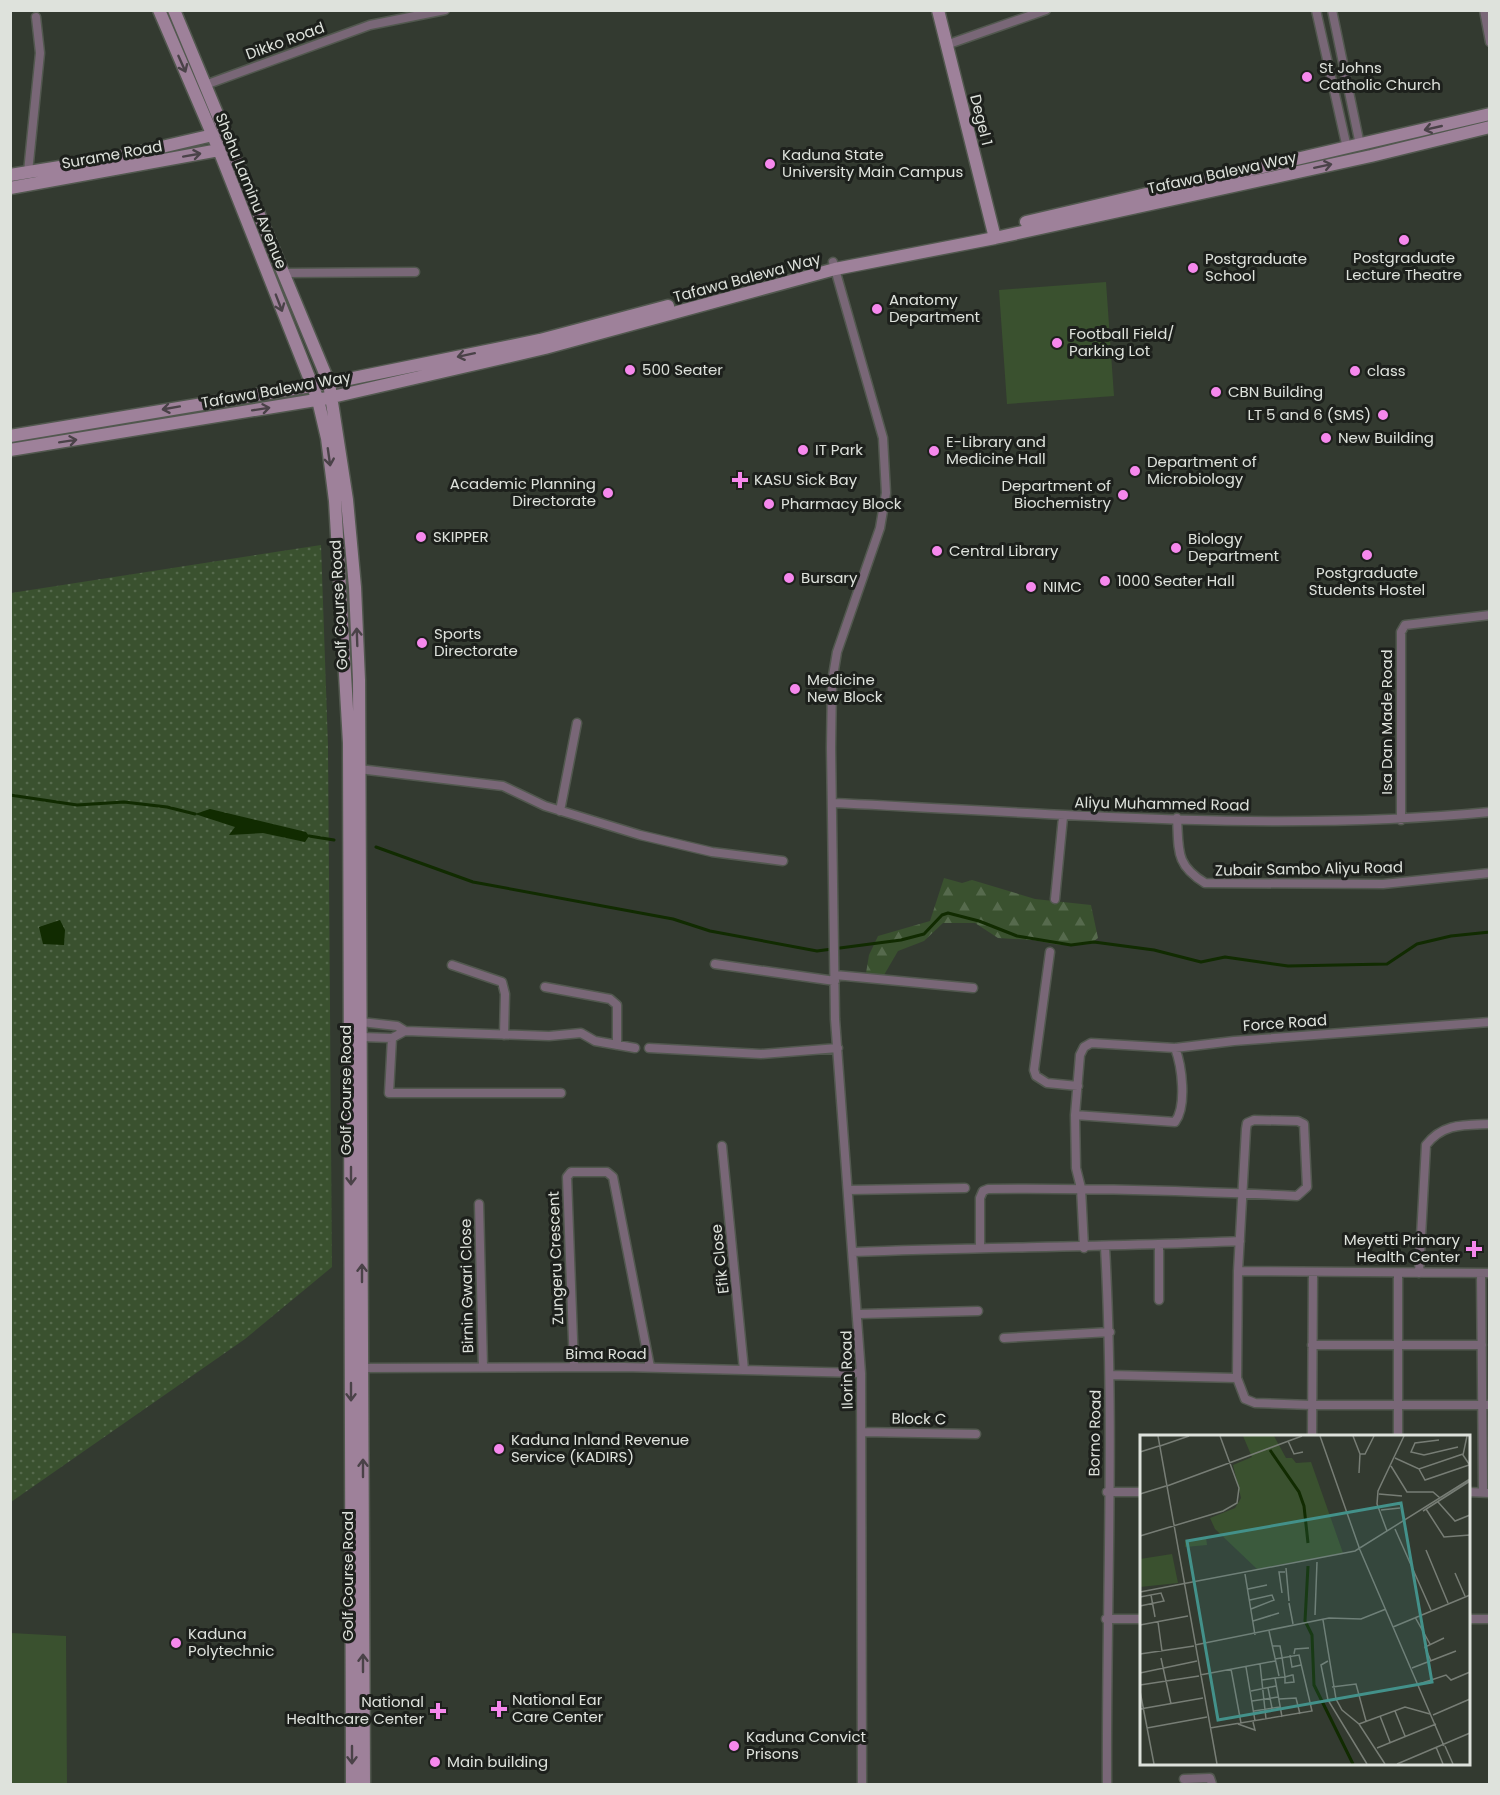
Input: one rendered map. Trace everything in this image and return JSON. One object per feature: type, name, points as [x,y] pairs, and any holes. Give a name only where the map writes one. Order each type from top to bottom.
[{"type":"street","name":"Shehu Laminu Avenue","points":[[159,10],[213,135],[318,400]]},
{"type":"street","name":"Shehu Laminu Avenue","points":[[174,10],[333,397]]},
{"type":"street","name":"Dikko Road","points":[[205,85],[370,25],[445,10]]},
{"type":"street","name":"Degel 1","points":[[938,10],[995,234]]},
{"type":"street","points":[[946,45],[1046,10]]},
{"type":"street","points":[[1316,10],[1347,148]]},
{"type":"street","points":[[1332,10],[1360,145]]},
{"type":"street","points":[[1484,10],[1490,42]]},
{"type":"street","points":[[28,172],[40,53],[36,17]]},
{"type":"street","name":"Tafawa Balewa Way","points":[[995,234],[1490,114]]},
{"type":"street","name":"Tafawa Balewa Way","points":[[10,436],[329,383],[540,340],[834,266],[1371,156],[1490,127]]},
{"type":"street","name":"Surame Road","points":[[10,175],[111,159],[213,135]]},
{"type":"street","name":"Surame Road","points":[[10,188],[219,150]]},
{"type":"street","name":"Tafawa Balewa Way","points":[[10,450],[333,397],[545,348],[834,266]]},
{"type":"street","name":"Ilorin Road","points":[[834,266],[883,438],[886,493],[880,528],[837,652],[832,682],[835,978],[848,1190],[859,1314],[861,1373],[862,1785]]},
{"type":"street","points":[[284,273],[415,272]]},
{"type":"street","name":"Golf Course Road","points":[[333,397],[348,511],[353,681],[357,1368],[364,1785]]},
{"type":"street","name":"Golf Course Road","points":[[318,400],[327,438],[335,501],[353,681],[359,769],[361,1037],[352,1785]]},
{"type":"street","name":"Isa Dan Made Road","points":[[1401,820],[1401,632],[1405,625],[1490,615]]},
{"type":"street","points":[[560,811],[577,723]]},
{"type":"street","points":[[359,769],[503,786],[560,811],[640,835],[712,852],[783,861]]},
{"type":"street","name":"Aliyu Muhammed Road","points":[[834,803],[1063,816],[1177,818],[1401,820],[1490,812]]},
{"type":"street","points":[[1055,899],[1063,816]]},
{"type":"street","name":"Zubair Sambo Aliyu Road","points":[[1177,818],[1180,858],[1189,873],[1204,883],[1383,884],[1490,873]]},
{"type":"street","points":[[1050,952],[1034,1070],[1036,1076],[1047,1083],[1078,1086],[1076,1168],[1081,1188],[1083,1248]]},
{"type":"street","points":[[715,964],[835,978],[973,988]]},
{"type":"street","points":[[452,965],[502,982],[505,994],[504,1035]]},
{"type":"street","points":[[544,987],[610,999],[617,1005],[616,1045]]},
{"type":"street","points":[[361,1022],[397,1026],[405,1031],[549,1036],[581,1033],[595,1041],[635,1048]]},
{"type":"street","name":"Force Road","points":[[1078,1086],[1080,1055],[1084,1047],[1091,1043],[1175,1048],[1233,1041],[1490,1023]]},
{"type":"street","points":[[361,1037],[392,1038],[405,1031]]},
{"type":"street","points":[[392,1038],[388,1093],[457,1095],[561,1093]]},
{"type":"street","points":[[649,1048],[761,1054],[838,1048]]},
{"type":"street","points":[[1076,1115],[1175,1122],[1181,1107],[1179,1058],[1175,1048]]},
{"type":"street","points":[[980,1247],[983,1191],[988,1189],[1081,1188],[1244,1194],[1297,1196],[1307,1187],[1304,1124],[1298,1121],[1254,1120],[1247,1123],[1244,1194],[1238,1271],[1237,1378],[1245,1399],[1255,1403],[1311,1405],[1486,1405]]},
{"type":"street","points":[[1419,1273],[1426,1145],[1434,1135],[1448,1126],[1490,1124]]},
{"type":"street","name":"Efik Close","points":[[722,1146],[744,1370]]},
{"type":"street","name":"Zungeru Crescent","points":[[574,1367],[567,1177],[571,1172],[607,1172],[613,1177],[650,1367]]},
{"type":"street","points":[[848,1190],[965,1188]]},
{"type":"street","name":"Birnin Gwari Close","points":[[479,1204],[483,1367]]},
{"type":"street","points":[[853,1252],[980,1247],[1083,1248],[1240,1241]]},
{"type":"street","points":[[1159,1245],[1159,1300]]},
{"type":"street","name":"Borno Road","points":[[1105,1247],[1110,1332],[1106,1619],[1107,1785]]},
{"type":"street","points":[[1238,1271],[1313,1274],[1485,1273],[1486,1331],[1482,1345],[1486,1405],[1486,1492],[1470,1492]]},
{"type":"street","points":[[1398,1272],[1398,1435]]},
{"type":"street","points":[[1312,1435],[1313,1274]]},
{"type":"street","points":[[859,1314],[978,1311]]},
{"type":"street","points":[[1004,1338],[1110,1332]]},
{"type":"street","points":[[1312,1346],[1482,1345]]},
{"type":"street","name":"Bima Road","points":[[357,1368],[650,1367],[861,1373]]},
{"type":"street","points":[[1110,1375],[1237,1378]]},
{"type":"street","name":"Block C","points":[[862,1432],[976,1434]]},
{"type":"street","points":[[1107,1492],[1140,1492]]},
{"type":"street","points":[[1106,1619],[1140,1619]]},
{"type":"street","points":[[1470,1619],[1490,1619]]},
{"type":"street","points":[[1184,1779],[1210,1778],[1212,1785]]},
{"type":"green space","name":"Football Field/ Parking Lot","points":[[1106,282],[1114,396],[1007,404],[999,290]]},
{"type":"green space","points":[[321,545],[328,746],[332,1267],[245,1339],[11,1502],[11,593]]},
{"type":"green space","points":[[944,878],[962,883],[972,880],[1035,899],[1091,905],[1098,938],[1090,944],[1059,945],[1033,940],[998,938],[975,923],[943,923],[924,941],[898,951],[884,975],[866,973],[869,955],[878,936],[930,921]]},
{"type":"green space","points":[[11,1633],[66,1636],[67,1784],[11,1784]]},
{"type":"shaded area","points":[[210,809],[306,832],[309,836],[305,842],[263,833],[229,835],[235,827],[195,814]]},
{"type":"shaded area","points":[[60,920],[65,930],[64,945],[43,944],[39,927]]},
{"type":"waterway","points":[[10,795],[77,805],[124,802],[167,807],[195,814]]},
{"type":"waterway","points":[[309,836],[334,840]]},
{"type":"waterway","points":[[376,847],[473,882],[673,919],[710,931],[817,951],[901,940],[924,934],[942,915],[948,913],[979,921],[1017,936],[1071,945],[1094,942],[1154,950],[1201,962],[1225,957],[1288,966],[1387,964],[1417,944],[1451,936],[1490,932]]},
{"type":"place","name":"St Johns Catholic Church","points":[[1307,77]]},
{"type":"place","name":"Kaduna State University Main Campus","points":[[770,164]]},
{"type":"place","name":"Postgraduate Lecture Theatre","points":[[1404,240]]},
{"type":"place","name":"Postgraduate School","points":[[1193,268]]},
{"type":"place","name":"Anatomy Department","points":[[877,309]]},
{"type":"place","name":"Football Field/ Parking Lot","points":[[1057,343]]},
{"type":"place","name":"500 Seater","points":[[630,370]]},
{"type":"place","name":"class","points":[[1355,371]]},
{"type":"place","name":"CBN Building","points":[[1216,392]]},
{"type":"place","name":"LT 5 and 6 (SMS)","points":[[1383,415]]},
{"type":"place","name":"New Building","points":[[1326,438]]},
{"type":"place","name":"IT Park","points":[[803,450]]},
{"type":"place","name":"E-Library and Medicine Hall","points":[[934,451]]},
{"type":"place","name":"Department of Microbiology","points":[[1135,471]]},
{"type":"place","name":"KASU Sick Bay","points":[[740,480]]},
{"type":"place","name":"Academic Planning Directorate","points":[[608,493]]},
{"type":"place","name":"Department of Biochemistry","points":[[1123,495]]},
{"type":"place","name":"Pharmacy Block","points":[[769,504]]},
{"type":"place","name":"SKIPPER","points":[[421,537]]},
{"type":"place","name":"Biology Department","points":[[1176,548]]},
{"type":"place","name":"Central Library","points":[[937,551]]},
{"type":"place","name":"Postgraduate Students Hostel","points":[[1367,555]]},
{"type":"place","name":"Bursary","points":[[789,578]]},
{"type":"place","name":"1000 Seater Hall","points":[[1105,581]]},
{"type":"place","name":"NIMC","points":[[1031,587]]},
{"type":"place","name":"Sports Directorate","points":[[422,643]]},
{"type":"place","name":"Medicine New Block","points":[[795,689]]},
{"type":"place","name":"Meyetti Primary Health Center","points":[[1474,1249]]},
{"type":"place","name":"Kaduna Inland Revenue Service (KADIRS)","points":[[499,1449]]},
{"type":"place","name":"Kaduna Polytechnic","points":[[176,1643]]},
{"type":"place","name":"National Ear Care Center","points":[[499,1709]]},
{"type":"place","name":"National Healthcare Center","points":[[438,1711]]},
{"type":"place","name":"Kaduna Convict Prisons","points":[[734,1746]]},
{"type":"place","name":"Main building","points":[[435,1762]]}]
